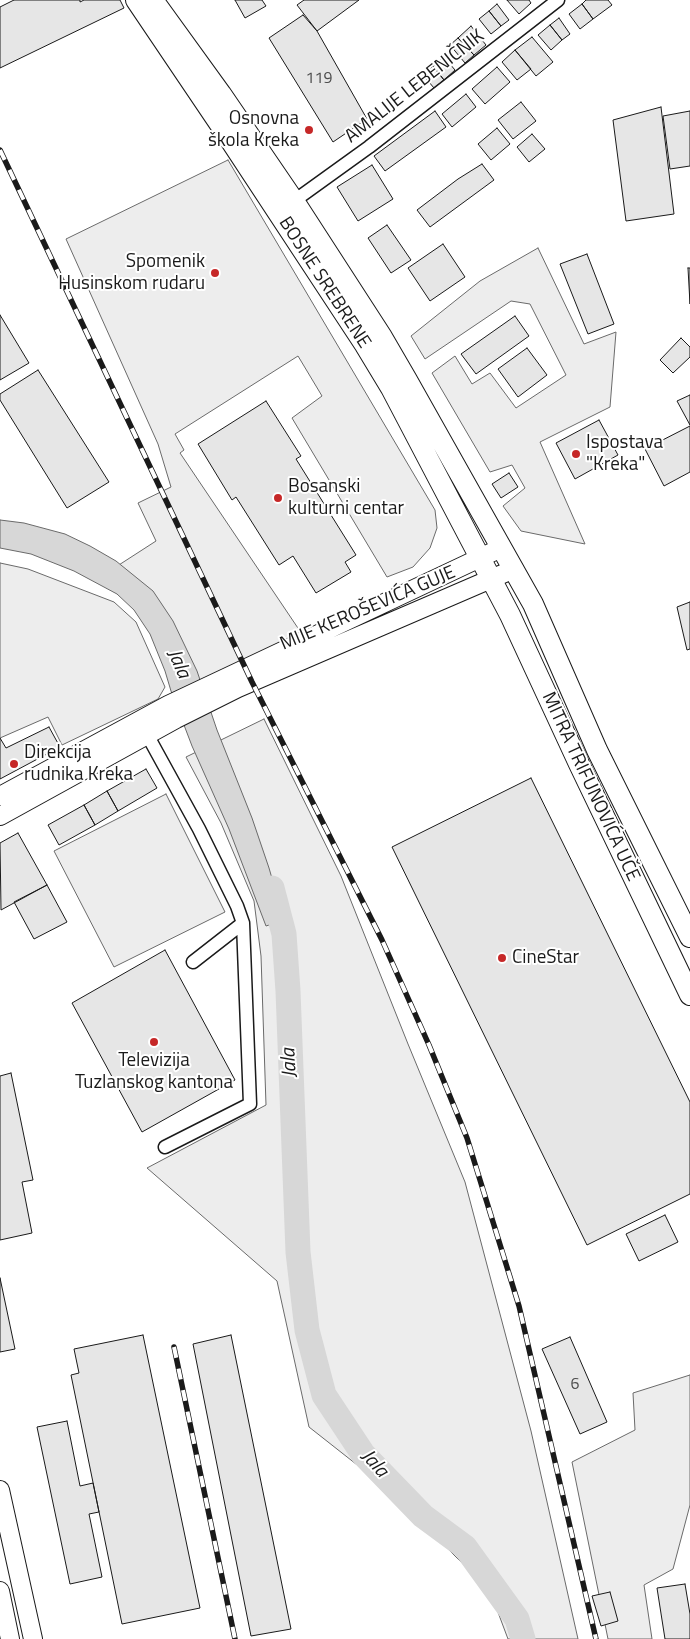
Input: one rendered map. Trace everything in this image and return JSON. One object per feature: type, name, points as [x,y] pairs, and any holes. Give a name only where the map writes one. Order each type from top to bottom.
[{"type":"main road","name":"BOSNE SREBRENE","points":[[136,0],[365,346],[390,388],[492,578]]},
{"type":"main road","name":"BOSNE SREBRENE","points":[[154,0],[294,201],[382,337],[501,548]]},
{"type":"main road","name":"MIJE KEROŠEVIĆA GUJE","points":[[236,681],[501,548]]},
{"type":"main road","name":"MITRA TRIFUNOVIĆA UČE","points":[[501,548],[533,604],[597,750],[690,937]]},
{"type":"main road","name":"MIJE KEROŠEVIĆA GUJE","points":[[236,681],[514,569]]},
{"type":"main road","name":"MITRA TRIFUNOVIĆA UČE","points":[[492,578],[690,995]]},
{"type":"main road","points":[[0,796],[236,681]]},
{"type":"main road","points":[[0,816],[143,727]]},
{"type":"main road","points":[[0,1490],[33,1639]]},
{"type":"main road","points":[[0,1591],[10,1639]]},
{"type":"street","name":"AMALIJE LEBENIČNIK","points":[[294,201],[369,147],[558,0]]},
{"type":"street","points":[[143,727],[199,829],[237,906],[243,923],[250,1104],[165,1147]]},
{"type":"street","points":[[193,962],[243,923]]},
{"type":"shaded area","points":[[228,160],[435,510],[437,528],[430,548],[413,567],[387,577],[292,418],[322,396],[298,356],[175,434],[184,450],[180,453],[306,640],[191,694],[161,625],[108,572],[156,541],[138,503],[171,487],[158,444],[66,239]]},
{"type":"shaded area","points":[[538,248],[584,344],[616,332],[610,407],[540,442],[585,544],[521,531],[503,506],[525,488],[512,465],[490,472],[432,373],[455,356],[472,384],[490,373],[516,408],[566,375],[530,304],[511,301],[425,359],[411,336],[480,281]]},
{"type":"shaded area","points":[[0,563],[28,569],[114,602],[136,622],[165,687],[158,699],[62,745],[48,717],[0,738]]},
{"type":"shaded area","points":[[264,719],[341,876],[465,1182],[531,1431],[578,1639],[508,1639],[490,1591],[389,1490],[309,1427],[277,1281],[147,1168],[266,1105],[261,956],[254,901],[221,823],[186,757]]},
{"type":"shaded area","points":[[166,794],[225,912],[114,967],[54,851]]},
{"type":"shaded area","points":[[690,1375],[690,1505],[673,1569],[644,1585],[652,1639],[608,1639],[572,1462],[635,1430],[633,1393]]},
{"type":"water","points":[[0,520],[24,523],[65,534],[116,561],[153,591],[173,621],[197,671],[217,730],[252,818],[284,920],[266,926],[229,829],[192,746],[150,634],[134,610],[117,594],[74,571],[31,554],[0,548]]},
{"type":"building","points":[[14,0],[80,0],[80,2],[84,0],[120,0],[124,8],[0,68],[0,7]]},
{"type":"building","points":[[235,0],[262,0],[266,6],[245,18]]},
{"type":"building","points":[[304,0],[359,0],[317,31],[297,5]]},
{"type":"building","points":[[507,0],[529,0],[531,3],[519,14]]},
{"type":"building","points":[[586,0],[608,0],[612,5],[593,19],[582,4]]},
{"type":"building","points":[[497,4],[509,20],[501,26],[489,11]]},
{"type":"building","points":[[582,4],[593,19],[580,29],[569,14]]},
{"type":"building","points":[[489,11],[501,26],[491,34],[479,19]]},
{"type":"building","points":[[303,15],[317,31],[367,119],[333,142],[269,38]]},
{"type":"building","points":[[559,18],[570,34],[562,40],[550,25]]},
{"type":"building","points":[[550,25],[562,40],[551,50],[538,35]]},
{"type":"building","points":[[471,26],[486,45],[474,55],[458,38]]},
{"type":"building","points":[[532,37],[553,62],[536,76],[515,50]]},
{"type":"building","points":[[458,38],[474,55],[465,63],[450,45]]},
{"type":"building","points":[[515,50],[531,69],[517,80],[502,62]]},
{"type":"building","points":[[444,57],[455,70],[444,80],[433,66]]},
{"type":"building","points":[[433,66],[444,80],[434,88],[423,75]]},
{"type":"building","points":[[497,67],[510,82],[485,104],[472,89]]},
{"type":"building","points":[[466,94],[476,107],[452,127],[442,114]]},
{"type":"building","points":[[521,102],[536,121],[513,139],[498,120]]},
{"type":"building","points":[[661,107],[674,214],[626,221],[613,120]]},
{"type":"building","points":[[435,111],[446,127],[385,171],[374,156]]},
{"type":"building","points":[[690,111],[690,166],[670,169],[663,116]]},
{"type":"building","points":[[497,128],[510,144],[491,160],[478,144]]},
{"type":"building","points":[[532,134],[545,149],[529,162],[517,147]]},
{"type":"building","points":[[482,164],[494,180],[430,227],[417,210],[458,179]]},
{"type":"building","points":[[372,165],[393,199],[358,221],[337,187]]},
{"type":"building","points":[[387,225],[411,260],[391,273],[368,238]]},
{"type":"building","points":[[443,244],[465,277],[430,301],[408,268]]},
{"type":"building","points":[[587,254],[614,324],[588,334],[560,264]]},
{"type":"building","points":[[688,268],[690,268],[690,304]]},
{"type":"building","points":[[0,315],[29,363],[0,380]]},
{"type":"building","points":[[515,316],[529,336],[476,374],[461,354]]},
{"type":"building","points":[[681,338],[690,347],[690,357],[673,373],[660,360]]},
{"type":"building","points":[[527,348],[547,375],[518,397],[498,369]]},
{"type":"building","points":[[38,370],[109,482],[67,508],[0,400],[0,394]]},
{"type":"building","points":[[690,395],[690,425],[677,401]]},
{"type":"building","name":"Bosanski kulturni centar","points":[[266,401],[301,456],[296,459],[356,555],[345,562],[351,572],[316,593],[293,556],[279,565],[236,497],[232,500],[198,444]]},
{"type":"building","points":[[599,420],[618,455],[575,479],[556,443]]},
{"type":"building","points":[[690,426],[690,472],[664,486],[645,449]]},
{"type":"building","points":[[509,473],[518,487],[501,498],[492,484]]},
{"type":"building","points":[[690,602],[690,649],[687,650],[677,607]]},
{"type":"building","name":"Direkcija rudnika Kreka","points":[[49,727],[60,747],[0,779],[0,738],[6,748]]},
{"type":"building","points":[[146,769],[157,788],[118,811],[107,791]]},
{"type":"building","points":[[531,778],[690,1102],[690,1194],[587,1245],[392,847]]},
{"type":"building","points":[[107,791],[118,811],[95,825],[84,805]]},
{"type":"building","points":[[84,805],[95,825],[59,845],[48,825]]},
{"type":"building","points":[[18,833],[47,885],[1,910],[0,843]]},
{"type":"building","points":[[47,885],[67,922],[34,939],[14,902]]},
{"type":"building","name":"Televizija Tuzlanskog kantona","points":[[165,950],[235,1080],[142,1132],[72,1003]]},
{"type":"building","points":[[11,1073],[33,1180],[22,1182],[32,1233],[0,1240],[0,1076]]},
{"type":"building","points":[[665,1215],[678,1242],[639,1261],[626,1234]]},
{"type":"building","points":[[0,1278],[15,1349],[0,1352]]},
{"type":"building","points":[[143,1335],[200,1608],[122,1624],[71,1375],[79,1373],[74,1349]]},
{"type":"building","points":[[231,1335],[291,1629],[251,1636],[193,1344]]},
{"type":"building","points":[[570,1337],[607,1422],[580,1434],[542,1349]]},
{"type":"building","points":[[67,1421],[80,1486],[93,1483],[99,1512],[89,1514],[102,1577],[70,1584],[37,1427]]},
{"type":"building","points":[[685,1584],[690,1614],[690,1639],[665,1639],[657,1588]]},
{"type":"building","points":[[610,1592],[618,1621],[601,1626],[592,1596]]},
{"type":"waterway","name":"Jala","points":[[272,888],[284,934],[298,1252],[307,1330],[324,1395],[363,1454],[423,1516],[465,1547],[517,1619],[523,1639]]},
{"type":"railway","points":[[0,150],[252,682],[382,940],[429,1045],[467,1138],[519,1306],[596,1639]]},
{"type":"railway","points":[[174,1347],[235,1639]]},
{"type":"place","name":"Osnovna škola Kreka","points":[[309,130]]},
{"type":"place","name":"Spomenik Husinskom rudaru","points":[[215,273]]},
{"type":"place","name":"Ispostava \"Kreka\"","points":[[576,454]]},
{"type":"place","name":"Bosanski kulturni centar","points":[[278,498]]},
{"type":"place","name":"Direkcija rudnika Kreka","points":[[14,764]]},
{"type":"place","name":"CineStar","points":[[502,958]]},
{"type":"place","name":"Televizija Tuzlanskog kantona","points":[[154,1042]]}]
